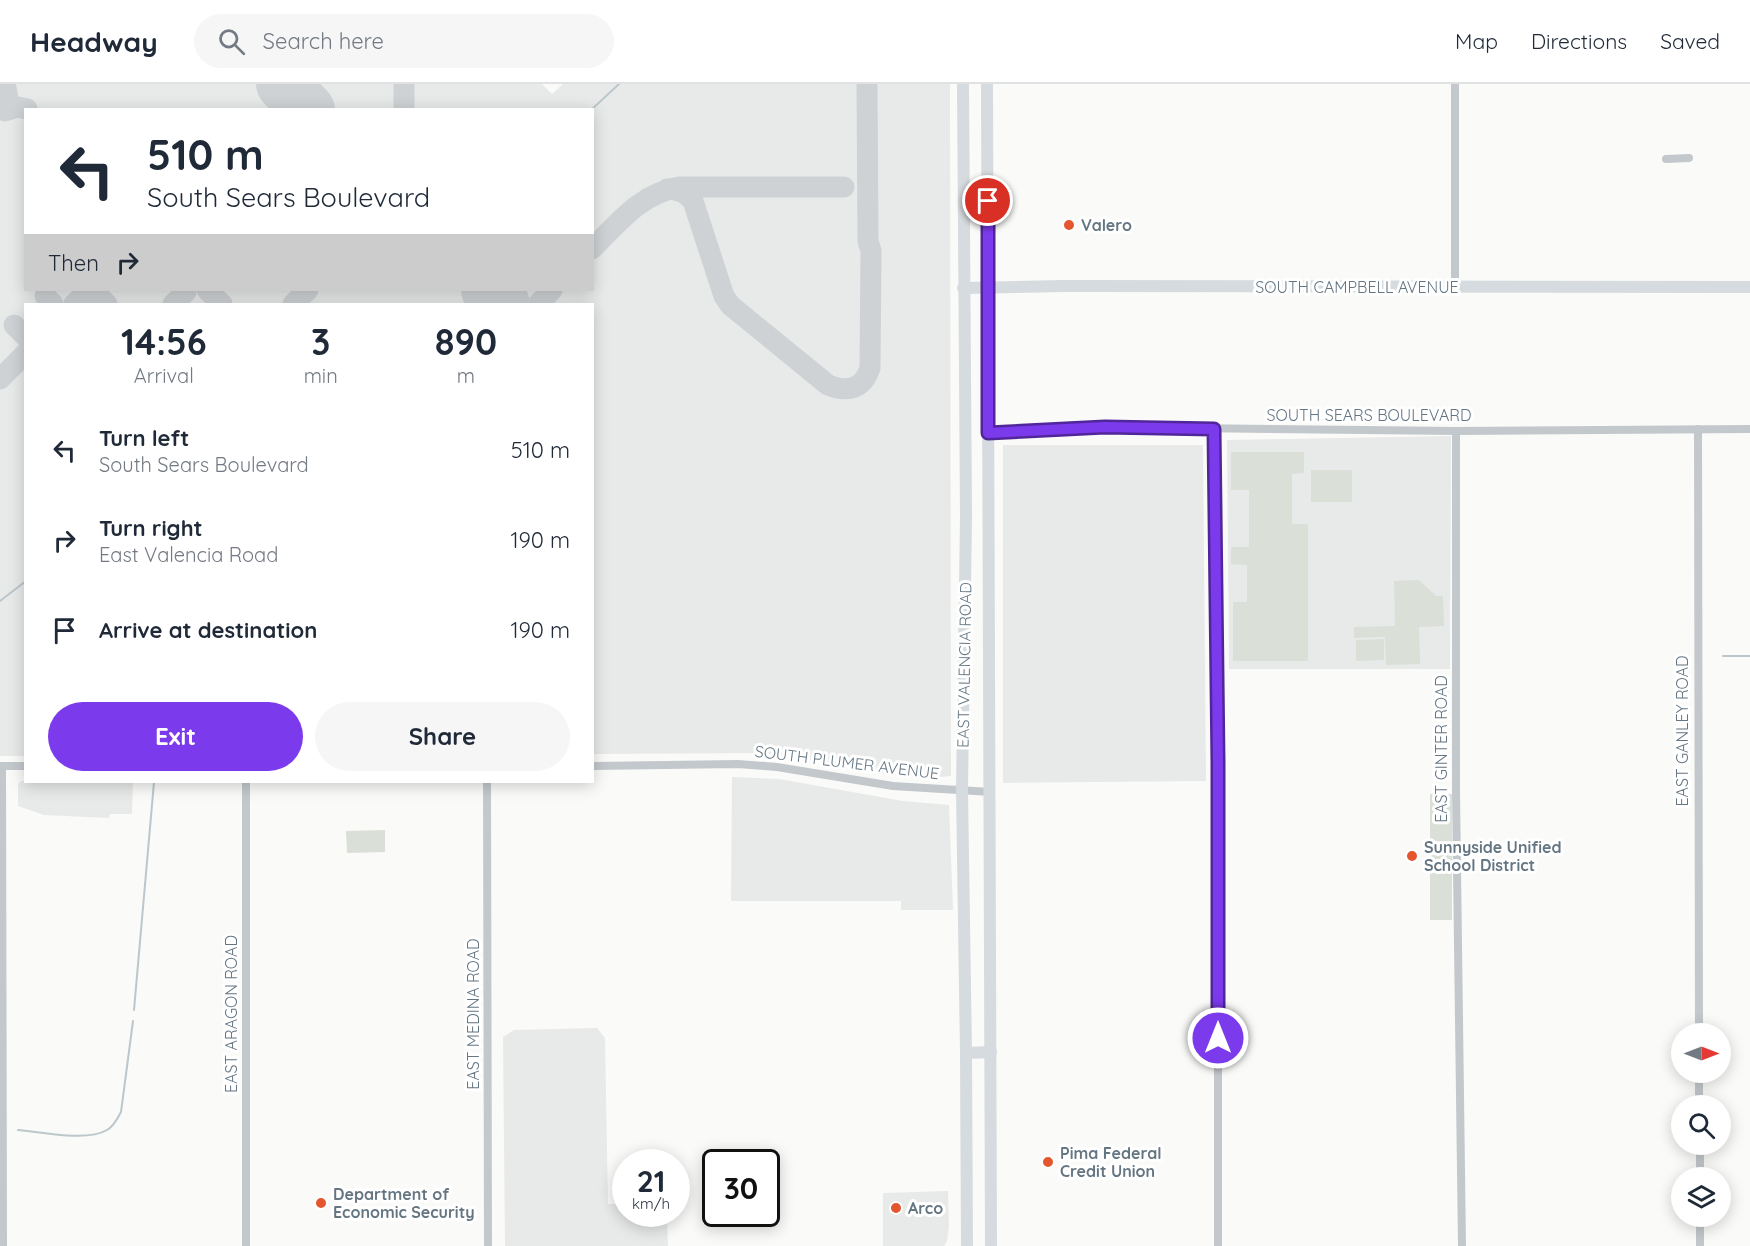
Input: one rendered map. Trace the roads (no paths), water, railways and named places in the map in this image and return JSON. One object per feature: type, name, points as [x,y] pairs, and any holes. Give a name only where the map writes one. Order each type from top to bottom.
[{"type":"main road","name":"EAST VALENCIA ROAD","points":[[963,84],[966,518],[962,790],[967,1246]]},
{"type":"main road","name":"EAST VALENCIA ROAD","points":[[987,84],[991,1246]]},
{"type":"main road","name":"SOUTH CAMPBELL AVENUE","points":[[963,288],[1750,287]]},
{"type":"main road","points":[[966,1053],[991,1052]]},
{"type":"street","points":[[1455,84],[1455,287]]},
{"type":"street","points":[[1666,159],[1689,158]]},
{"type":"street","name":"SOUTH SEARS BOULEVARD","points":[[988,433],[1105,427],[1456,432],[1750,429]]},
{"type":"street","points":[[1214,429],[1218,763],[1218,1246]]},
{"type":"street","name":"EAST GANLEY ROAD","points":[[1698,429],[1699,1023]]},
{"type":"street","name":"EAST GINTER ROAD","points":[[1456,432],[1456,793],[1462,1246]]},
{"type":"street","name":"SOUTH PLUMER AVENUE","points":[[594,766],[738,764],[777,766],[893,786],[991,792]]},
{"type":"street","points":[[3,1246],[1,766],[24,766]]},
{"type":"street","name":"EAST ARAGON ROAD","points":[[246,783],[246,1246]]},
{"type":"street","name":"EAST MEDINA ROAD","points":[[487,783],[488,1246]]},
{"type":"street","points":[[1700,1227],[1700,1246]]},
{"type":"waterway","points":[[593,108],[619,84]]},
{"type":"waterway","points":[[0,601],[24,583]]},
{"type":"waterway","points":[[1723,656],[1750,656]]},
{"type":"waterway","points":[[134,1010],[154,783]]},
{"type":"waterway","points":[[18,1130],[76,1136],[98,1134],[112,1126],[121,1112],[133,1021]]},
{"type":"place","name":"Valero","points":[[1069,225]]},
{"type":"place","name":"Sunnyside Unified School District","points":[[1412,856]]},
{"type":"place","name":"Pima Federal Credit Union","points":[[1048,1162]]},
{"type":"place","name":"Department of Economic Security","points":[[321,1203]]},
{"type":"place","name":"Arco","points":[[896,1208]]}]
